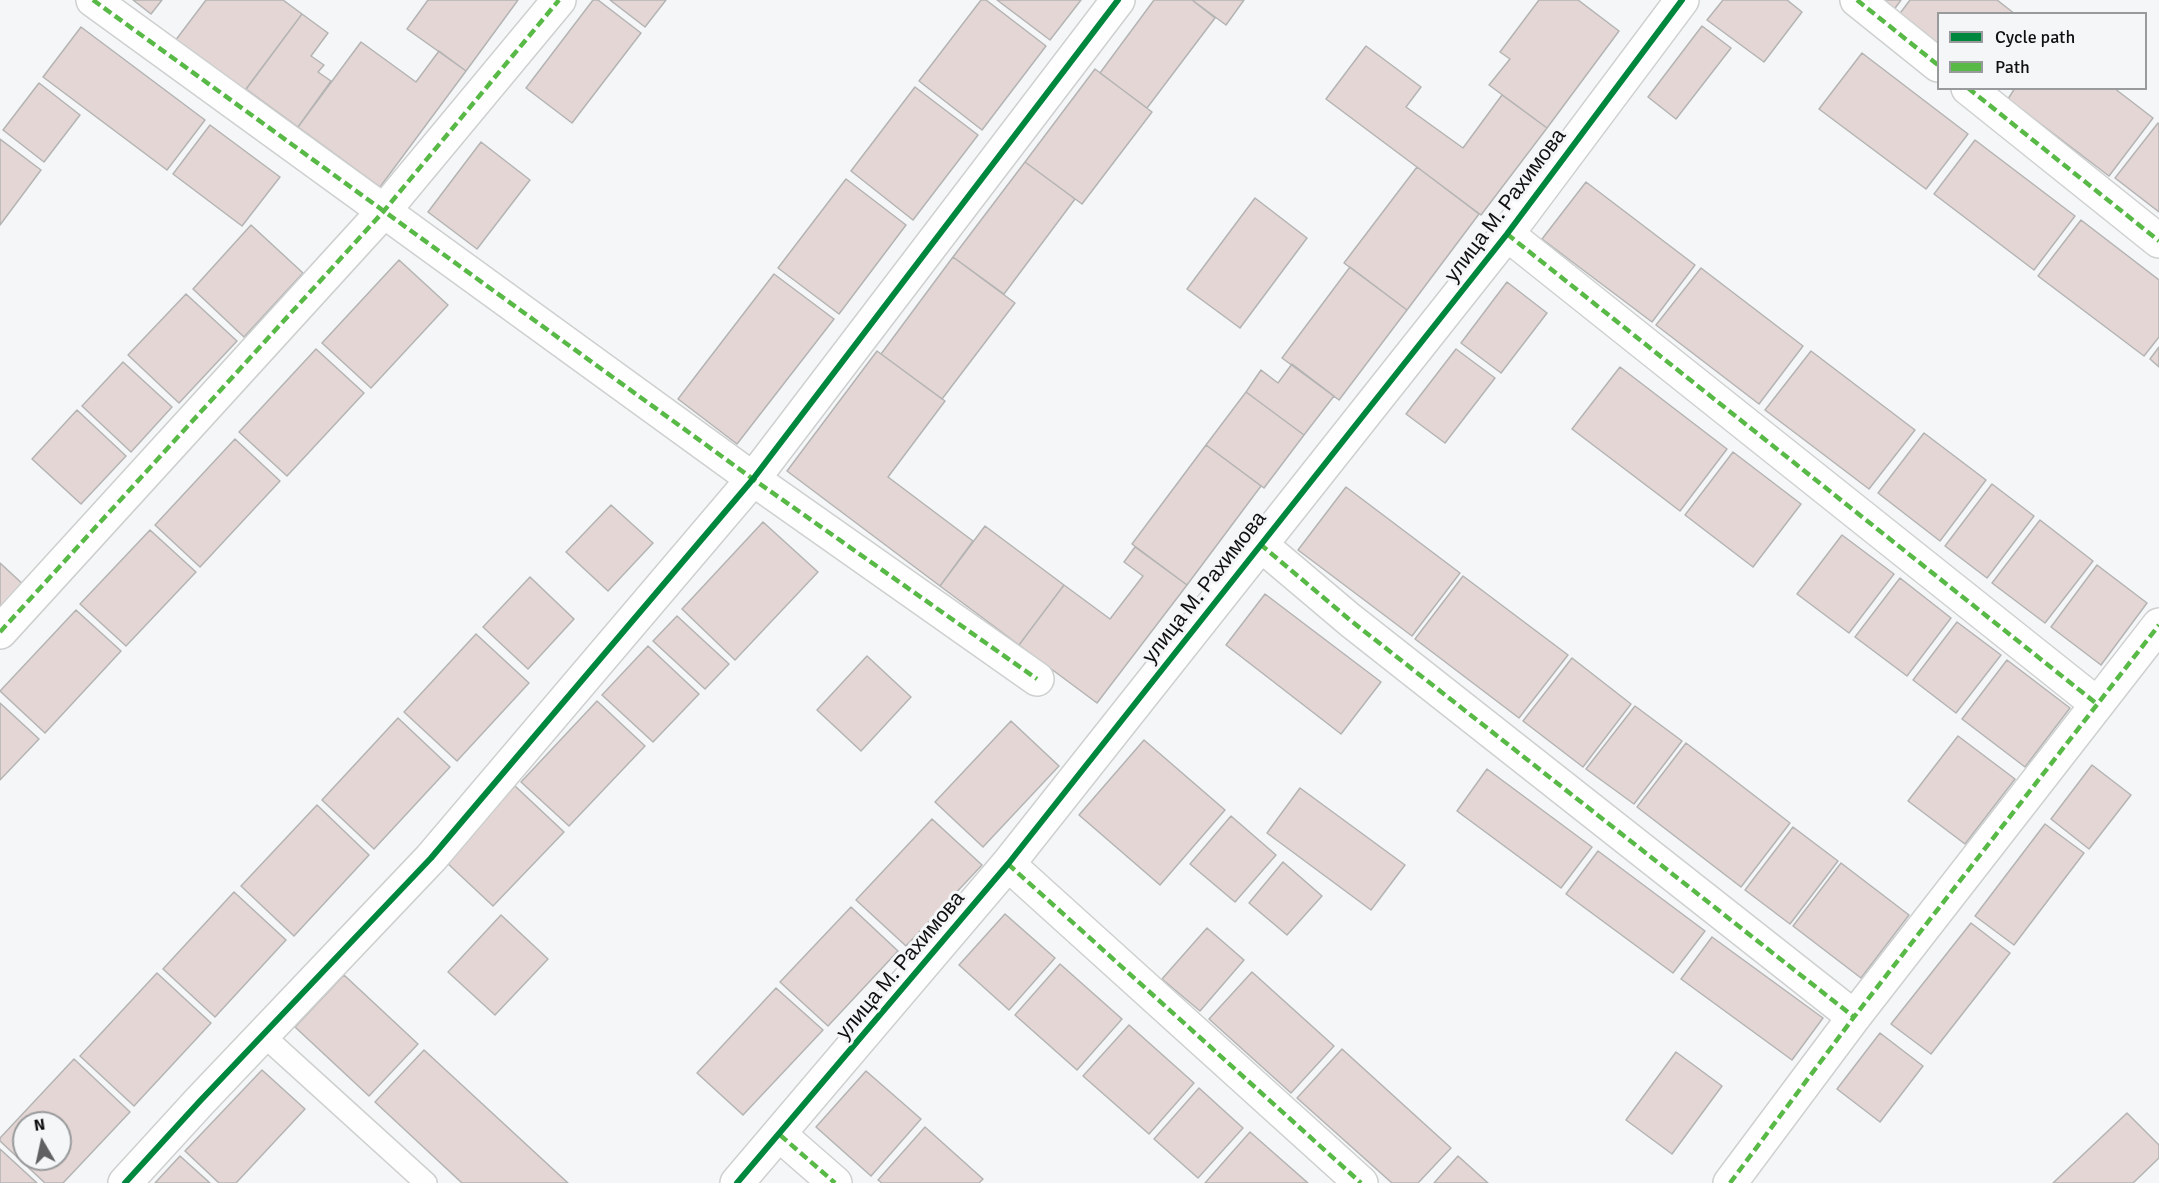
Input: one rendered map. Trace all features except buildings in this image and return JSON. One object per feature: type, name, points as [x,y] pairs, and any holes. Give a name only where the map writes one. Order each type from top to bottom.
[{"type":"street","points":[[93,0],[753,479],[1037,679]]},
{"type":"street","points":[[0,632],[63,566],[383,212],[559,0]]},
{"type":"street","points":[[126,1183],[431,858],[753,479],[1118,0]]},
{"type":"street","name":"улица М. Рахимова","points":[[737,1183],[1008,864],[1508,234],[1682,0]]},
{"type":"street","points":[[1857,0],[1937,64]]},
{"type":"street","points":[[1970,90],[2159,241]]},
{"type":"street","points":[[1508,234],[2097,704]]},
{"type":"street","points":[[1260,544],[1350,620],[1854,1017]]},
{"type":"street","points":[[1730,1183],[1854,1017],[2159,625]]},
{"type":"street","points":[[1008,864],[1360,1183]]},
{"type":"street","points":[[780,1135],[835,1183]]},
{"type":"lane","points":[[263,1035],[426,1183]]},
{"type":"marked path","points":[[93,0],[753,479],[1037,679]]},
{"type":"marked path","points":[[0,632],[383,212],[559,0]]},
{"type":"marked path","points":[[1857,0],[1937,64]]},
{"type":"marked path","points":[[1970,90],[2159,241]]},
{"type":"marked path","points":[[1507,234],[2097,704]]},
{"type":"marked path","points":[[1260,544],[1350,620],[1854,1017]]},
{"type":"marked path","points":[[1730,1183],[1854,1017],[2159,625]]},
{"type":"marked path","points":[[1008,864],[1361,1183]]},
{"type":"marked path","points":[[780,1135],[835,1183]]},
{"type":"cycle path","points":[[125,1183],[431,858],[753,479],[1118,0]]},
{"type":"cycle path","points":[[737,1183],[1008,864],[1507,234],[1682,0]]}]
